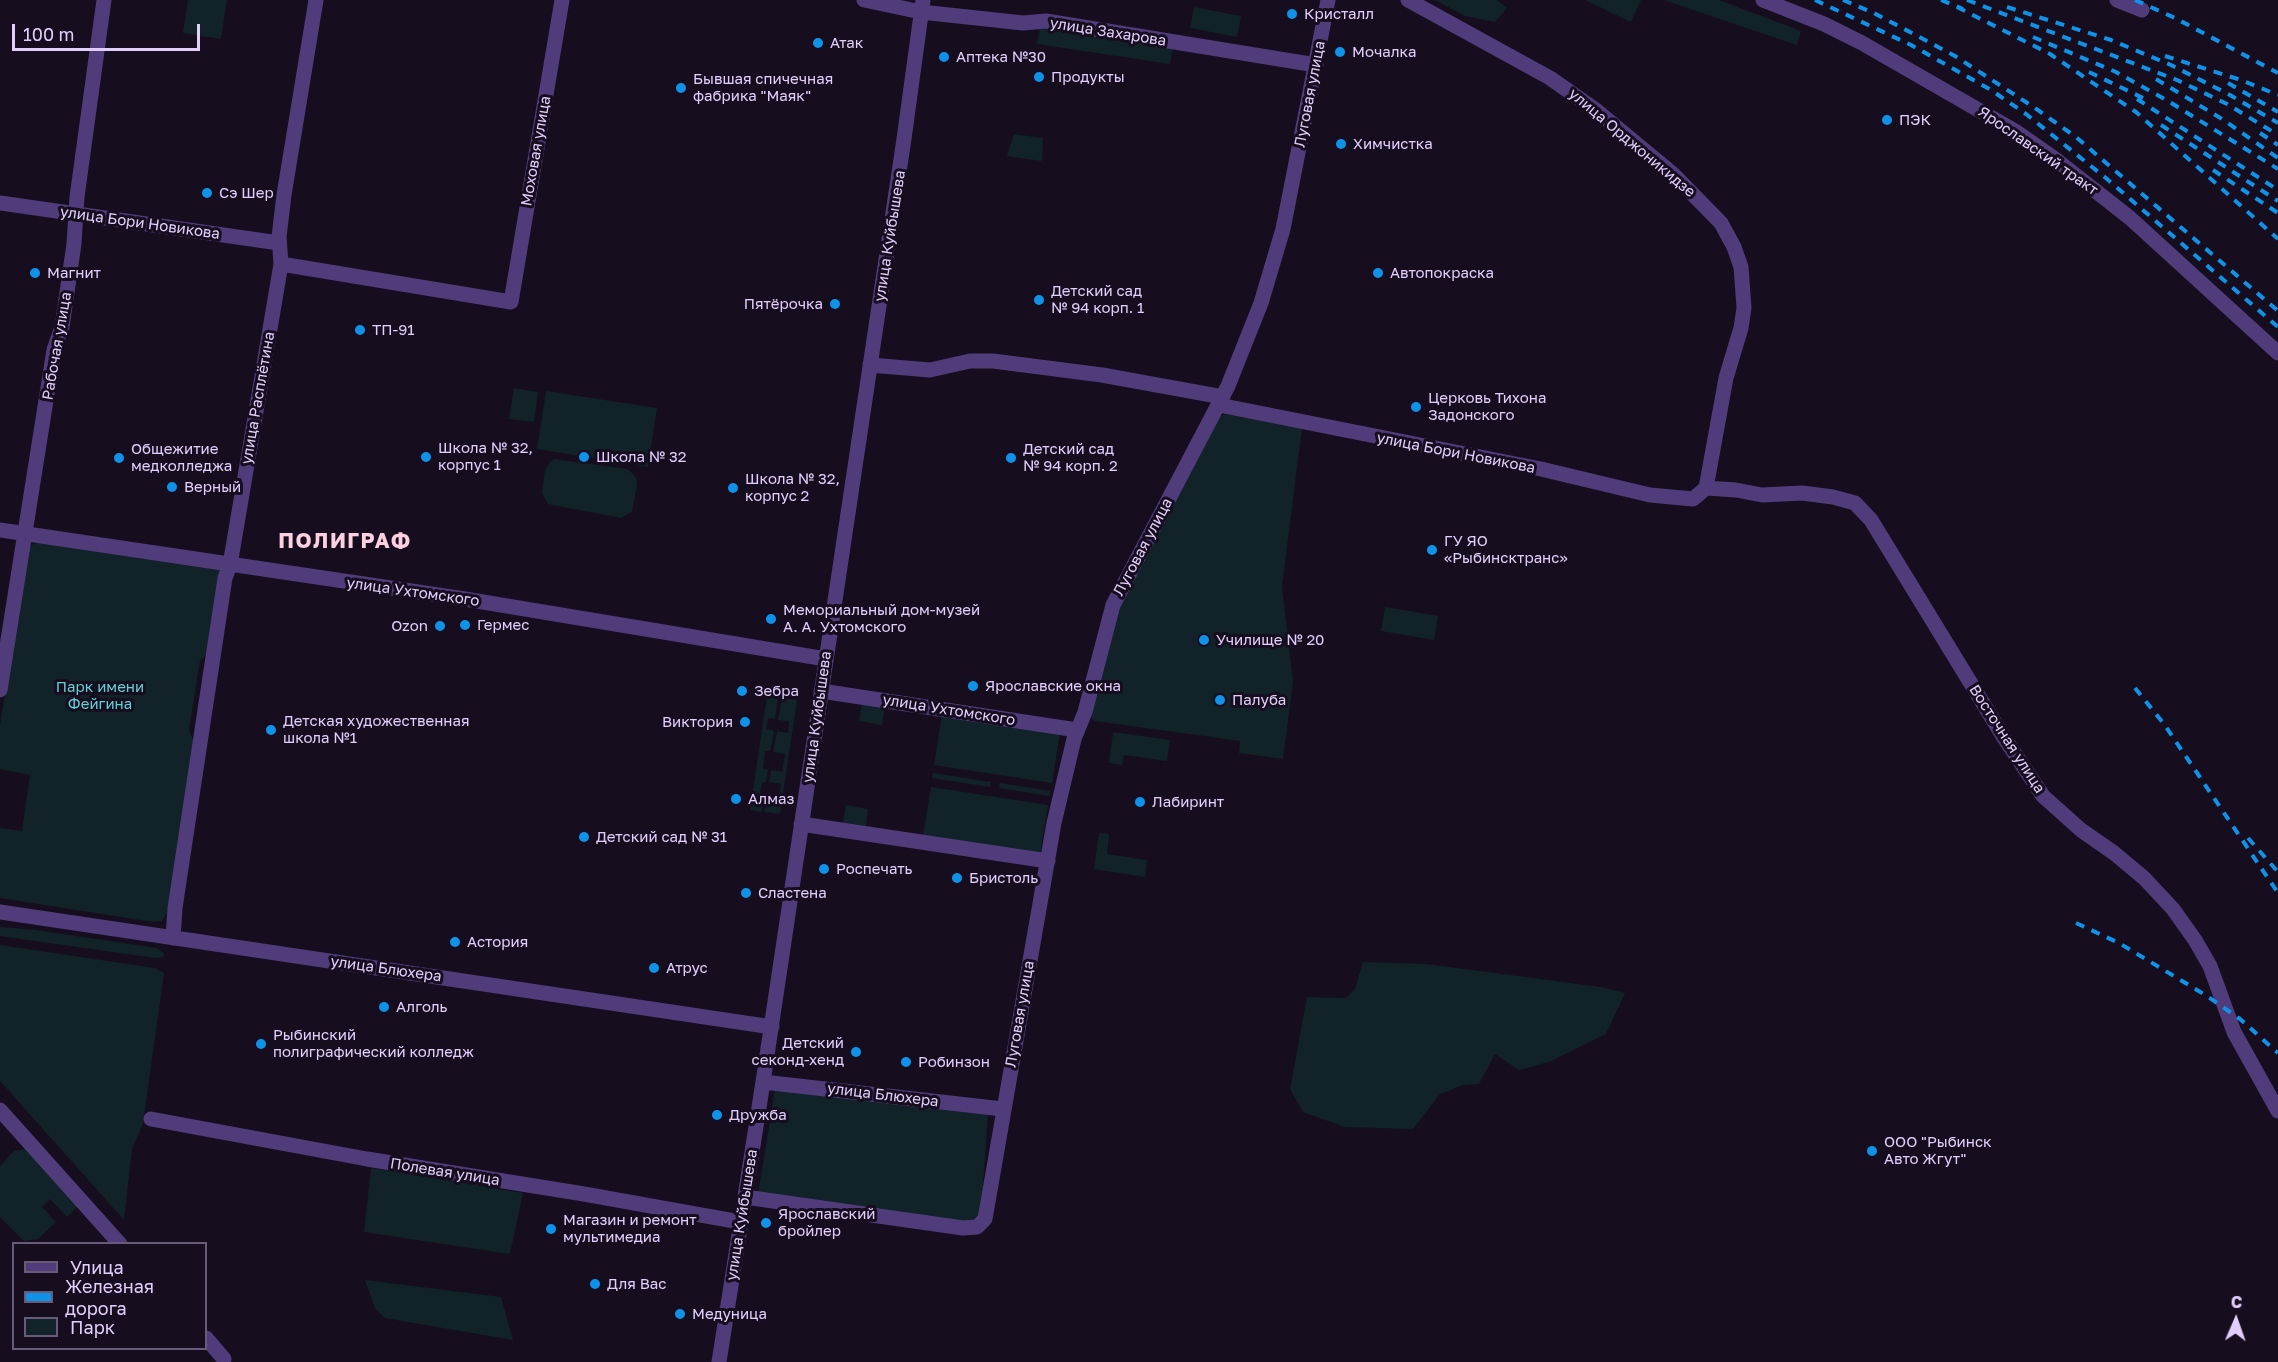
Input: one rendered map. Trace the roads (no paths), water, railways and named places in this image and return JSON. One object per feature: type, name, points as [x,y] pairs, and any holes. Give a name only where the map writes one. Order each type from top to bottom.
[{"type":"street","name":"Рабочая улица","points":[[0,690],[54,350],[62,327],[74,244],[74,213],[104,0]]},
{"type":"street","name":"улица Расплётина","points":[[173,938],[174,908],[225,578],[230,565],[281,264],[279,243],[284,195],[316,0]]},
{"type":"street","name":"Моховая улица","points":[[281,264],[511,302],[562,0]]},
{"type":"street","name":"улица Захарова","points":[[864,0],[922,6],[1023,23],[1046,21],[1316,65]]},
{"type":"street","name":"Луговая улица","points":[[745,1197],[963,1228],[978,1227],[985,1220],[1058,806],[1077,730],[1085,712],[1113,605],[1221,401],[1247,342],[1278,249],[1328,0]]},
{"type":"street","name":"улица Орджоникидзе","points":[[1408,0],[1550,78],[1597,111],[1673,174],[1721,223],[1734,247],[1741,267],[1744,308],[1741,328],[1726,378],[1706,488]]},
{"type":"street","name":"Ярославский тракт","points":[[1763,0],[1824,24],[1862,43],[2015,131],[2055,159],[2130,218],[2278,353]]},
{"type":"street","points":[[2117,0],[2142,10]]},
{"type":"street","name":"улица Куйбышева","points":[[719,1362],[772,1027],[922,6]]},
{"type":"street","name":"улица Бори Новикова","points":[[0,203],[279,243]]},
{"type":"street","name":"улица Бори Новикова","points":[[870,365],[930,370],[970,360],[1102,375],[1541,469],[1650,495],[1693,499],[1706,488]]},
{"type":"street","name":"Восточная улица","points":[[1706,488],[1762,495],[1802,493],[1833,496],[1854,503],[1872,520],[2003,736],[2043,796],[2081,830],[2114,852],[2144,878],[2173,909],[2195,940],[2210,966],[2234,1032],[2278,1111]]},
{"type":"street","name":"улица Ухтомского","points":[[0,530],[465,599],[826,659]]},
{"type":"street","name":"улица Ухтомского","points":[[821,691],[1077,730]]},
{"type":"street","points":[[801,824],[1048,861]]},
{"type":"street","name":"улица Блюхера","points":[[0,912],[772,1027]]},
{"type":"street","name":"улица Блюхера","points":[[763,1082],[1003,1109]]},
{"type":"street","points":[[0,1110],[118,1242]]},
{"type":"street","name":"Полевая улица","points":[[151,1119],[367,1160],[584,1194],[740,1222]]},
{"type":"street","points":[[207,1339],[224,1359]]},
{"type":"railway","points":[[1815,0],[1911,45],[1991,90],[2026,114],[2107,179],[2278,327]]},
{"type":"railway","points":[[1843,0],[1874,13],[1955,56],[2076,137],[2278,311]]},
{"type":"railway","points":[[1941,0],[1963,9]]},
{"type":"railway","points":[[1967,0],[2177,80],[2227,104],[2278,135]]},
{"type":"railway","points":[[2135,0],[2175,18],[2278,73]]},
{"type":"railway","points":[[1957,7],[2050,54],[2136,112],[2278,239]]},
{"type":"railway","points":[[2007,7],[2111,40],[2171,65],[2278,123]]},
{"type":"railway","points":[[2033,37],[2116,72],[2168,101],[2278,169]]},
{"type":"railway","points":[[2165,56],[2241,80],[2278,95]]},
{"type":"railway","points":[[2089,72],[2145,99]]},
{"type":"railway","points":[[2156,79],[2222,119],[2278,158]]},
{"type":"railway","points":[[2228,83],[2278,112]]},
{"type":"railway","points":[[2137,99],[2278,190]]},
{"type":"railway","points":[[2161,125],[2278,201]]},
{"type":"railway","points":[[2260,133],[2278,145]]},
{"type":"railway","points":[[2213,170],[2278,213]]},
{"type":"railway","points":[[2135,688],[2164,724],[2278,893]]},
{"type":"railway","points":[[2248,838],[2278,872]]},
{"type":"railway","points":[[2076,923],[2119,943],[2207,996],[2240,1019],[2278,1053]]},
{"type":"place","name":"Кристалл","points":[[1292,14]]},
{"type":"place","name":"Атак","points":[[818,43]]},
{"type":"place","name":"Мочалка","points":[[1340,52]]},
{"type":"place","name":"Аптека №30","points":[[944,57]]},
{"type":"place","name":"Продукты","points":[[1039,77]]},
{"type":"place","name":"Бывшая спичечная фабрика \"Маяк\"","points":[[681,88]]},
{"type":"place","name":"ПЭК","points":[[1887,120]]},
{"type":"place","name":"Химчистка","points":[[1341,144]]},
{"type":"place","name":"Сэ Шер","points":[[207,193]]},
{"type":"place","name":"Магнит","points":[[35,273]]},
{"type":"place","name":"Автопокраска","points":[[1378,273]]},
{"type":"place","name":"Детский сад № 94 корп. 1","points":[[1039,300]]},
{"type":"place","name":"Пятёрочка","points":[[835,304]]},
{"type":"place","name":"ТП-91","points":[[360,330]]},
{"type":"place","name":"Церковь Тихона Задонского","points":[[1416,407]]},
{"type":"place","name":"Школа № 32, корпус 1","points":[[426,457]]},
{"type":"place","name":"Школа № 32","points":[[584,457]]},
{"type":"place","name":"Общежитие медколледжа","points":[[119,458]]},
{"type":"place","name":"Детский сад № 94 корп. 2","points":[[1011,458]]},
{"type":"place","name":"Верный","points":[[172,487]]},
{"type":"place","name":"Школа № 32, корпус 2","points":[[733,488]]},
{"type":"place","name":"ГУ ЯО «Рыбинсктранс»","points":[[1432,550]]},
{"type":"place","name":"Мемориальный дом-музей А. А. Ухтомского","points":[[771,619]]},
{"type":"place","name":"Гермес","points":[[465,625]]},
{"type":"place","name":"Ozon","points":[[440,626]]},
{"type":"place","name":"Училище № 20","points":[[1204,640]]},
{"type":"place","name":"Ярославские окна","points":[[973,686]]},
{"type":"place","name":"Зебра","points":[[742,691]]},
{"type":"place","name":"Палуба","points":[[1220,700]]},
{"type":"place","name":"Виктория","points":[[745,722]]},
{"type":"place","name":"Детская художественная школа №1","points":[[271,730]]},
{"type":"place","name":"Алмаз","points":[[736,799]]},
{"type":"place","name":"Лабиринт","points":[[1140,802]]},
{"type":"place","name":"Детский сад № 31","points":[[584,837]]},
{"type":"place","name":"Роспечать","points":[[824,869]]},
{"type":"place","name":"Бристоль","points":[[957,878]]},
{"type":"place","name":"Сластена","points":[[746,893]]},
{"type":"place","name":"Астория","points":[[455,942]]},
{"type":"place","name":"Атрус","points":[[654,968]]},
{"type":"place","name":"Алголь","points":[[384,1007]]},
{"type":"place","name":"Рыбинский полиграфический колледж","points":[[261,1044]]},
{"type":"place","name":"Детский секонд-хенд","points":[[856,1052]]},
{"type":"place","name":"Робинзон","points":[[906,1062]]},
{"type":"place","name":"Дружба","points":[[717,1115]]},
{"type":"place","name":"ООО \"Рыбинск Авто Жгут\"","points":[[1872,1151]]},
{"type":"place","name":"Ярославский бройлер","points":[[766,1223]]},
{"type":"place","name":"Магазин и ремонт мультимедиа","points":[[551,1229]]},
{"type":"place","name":"Для Вас","points":[[595,1284]]},
{"type":"place","name":"Медуница","points":[[680,1314]]},
{"type":"district","name":"ПОЛИГРАФ","points":[[345,541]]},
{"type":"park label","name":"Парк имени Фейгина","points":[[100,696]]}]
